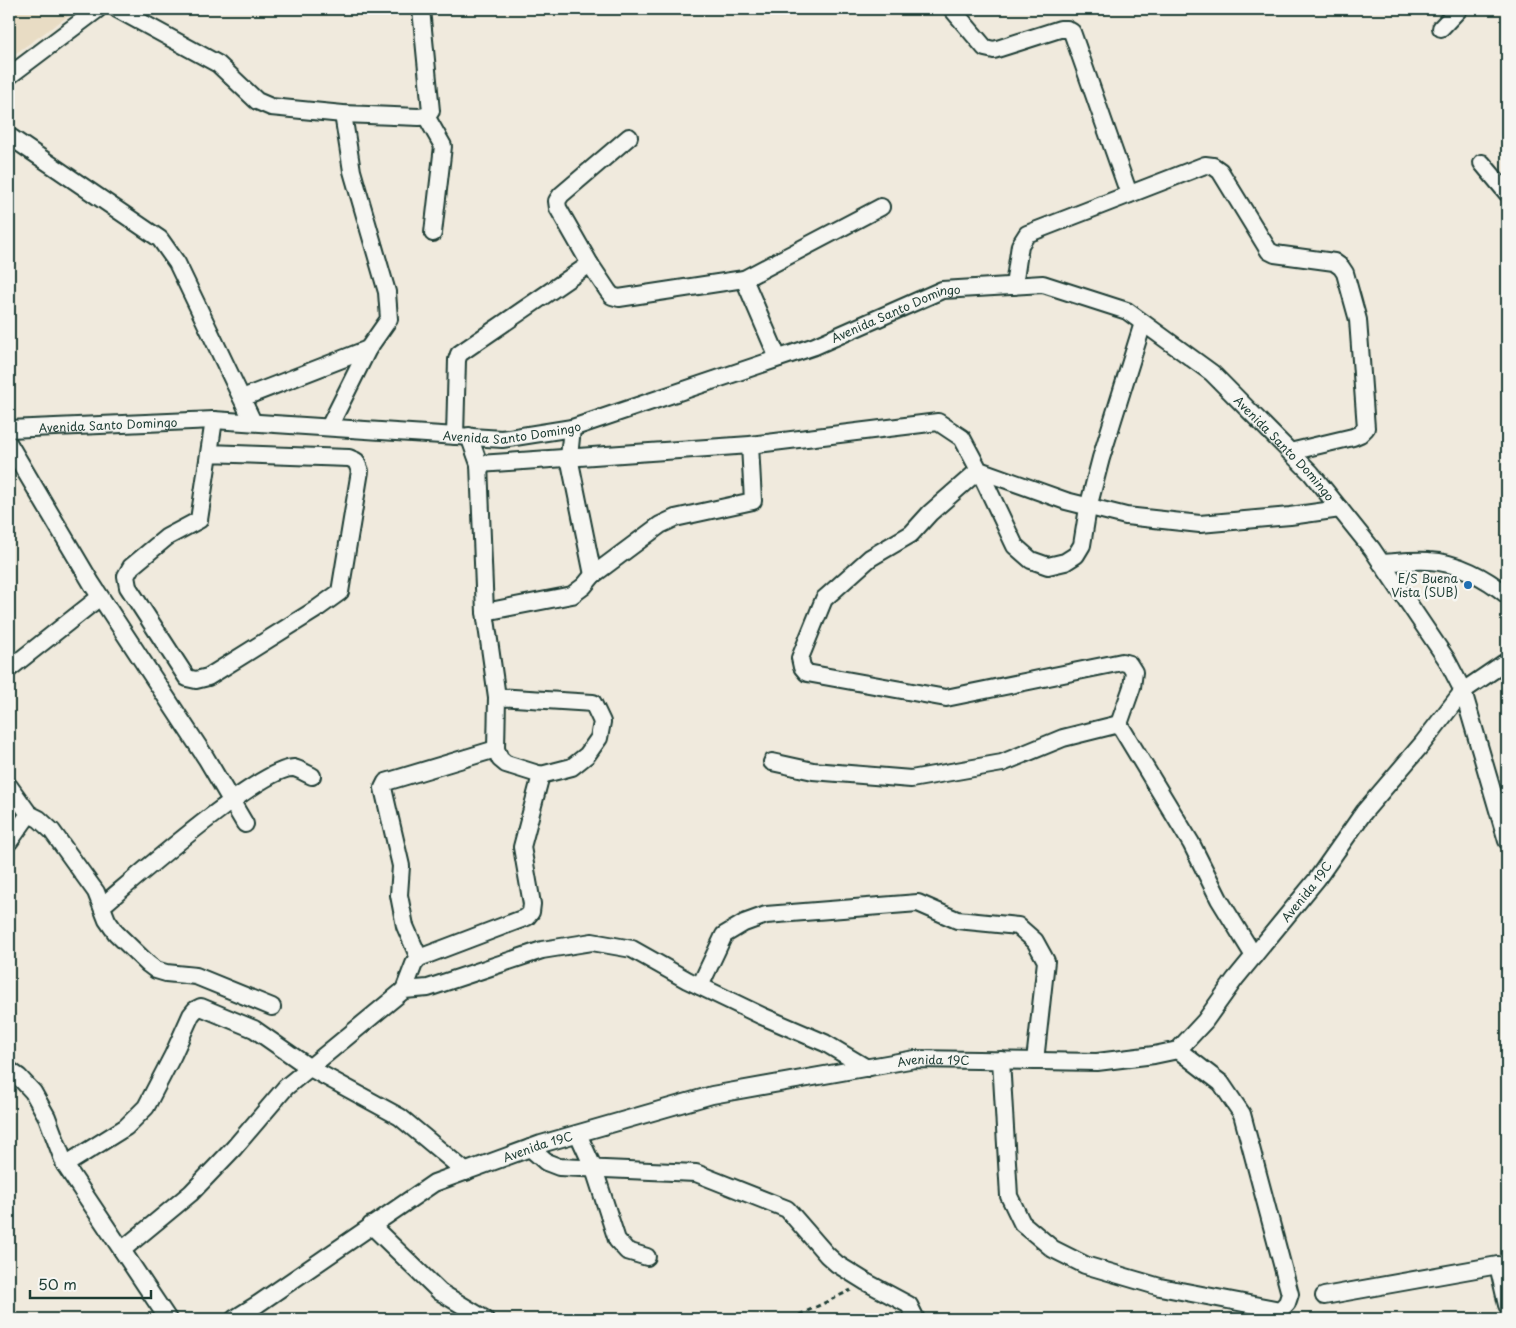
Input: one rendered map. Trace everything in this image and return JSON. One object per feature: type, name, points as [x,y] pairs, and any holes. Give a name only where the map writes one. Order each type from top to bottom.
[{"type":"street","points":[[9,76],[98,9]]},
{"type":"street","points":[[117,9],[218,64],[257,101],[271,107],[343,114],[419,118],[426,116],[431,111],[421,9]]},
{"type":"street","points":[[952,9],[985,48],[994,50],[1060,29],[1067,28],[1072,32],[1129,194]]},
{"type":"street","points":[[1441,28],[1459,9]]},
{"type":"street","points":[[329,427],[368,349],[389,319],[387,292],[352,171],[343,114]]},
{"type":"street","points":[[426,116],[443,146],[434,233]]},
{"type":"street","points":[[9,136],[160,239],[177,263],[253,422]]},
{"type":"street","points":[[629,137],[561,195],[557,201],[558,208],[590,264],[612,296],[619,298],[744,279],[881,207]]},
{"type":"street","points":[[1482,163],[1507,194]]},
{"type":"street","points":[[1014,286],[1020,245],[1027,234],[1205,165],[1213,166],[1220,171],[1269,251],[1275,254],[1334,262],[1341,266],[1345,273],[1358,320],[1366,428],[1360,434],[1352,437],[1290,452]]},
{"type":"street","points":[[496,697],[593,703],[602,722],[600,738],[588,755],[572,767],[541,775],[506,764],[500,759],[496,749],[496,697],[485,612],[479,464],[462,436],[457,360],[459,354],[590,264]]},
{"type":"street","points":[[744,279],[778,358]]},
{"type":"street","name":"Avenida Santo Domingo","points":[[9,429],[214,420],[502,439],[572,428],[815,346],[942,290],[1043,284],[1127,311],[1212,373],[1310,473],[1340,509],[1381,563],[1448,660],[1463,691],[1507,841]]},
{"type":"street","points":[[479,464],[750,445],[938,422],[962,438],[1015,546],[1031,560],[1048,566],[1065,562],[1076,555],[1082,545],[1088,508],[1101,458],[1143,323]]},
{"type":"street","points":[[242,398],[368,349]]},
{"type":"street","points":[[209,453],[349,458],[356,460],[360,471],[340,592],[208,678],[196,680],[187,678],[128,587],[126,576],[132,567],[167,537],[200,520],[209,453],[214,420]]},
{"type":"street","points":[[572,428],[569,457],[594,575]]},
{"type":"street","points":[[9,444],[100,597],[206,758],[246,824]]},
{"type":"street","points":[[485,612],[572,595],[594,575],[660,525],[674,518],[753,501],[750,445]]},
{"type":"street","points":[[979,470],[1088,508],[1126,516],[1200,524],[1290,516],[1340,509]]},
{"type":"street","points":[[979,470],[930,513],[911,534],[870,558],[824,599],[800,658],[802,667],[807,673],[946,698],[1122,662],[1129,664],[1134,672],[1132,687],[1119,724]]},
{"type":"street","points":[[1381,563],[1429,561],[1448,563],[1494,584],[1507,596]]},
{"type":"street","points":[[9,670],[100,597]]},
{"type":"street","name":"Avenida 19C","points":[[234,1319],[434,1183],[530,1148],[578,1134],[712,1096],[915,1059],[1097,1062],[1178,1050],[1205,1021],[1235,979],[1318,879],[1364,812],[1422,744],[1463,691],[1507,661]]},
{"type":"street","points":[[772,762],[812,771],[911,779],[1002,763],[1063,738],[1119,724]]},
{"type":"street","points":[[1119,724],[1191,843],[1219,899],[1254,956]]},
{"type":"street","points":[[419,958],[405,926],[399,895],[401,866],[383,788],[386,782],[496,749]]},
{"type":"street","points":[[102,906],[231,800],[280,772],[294,768],[312,776]]},
{"type":"street","points":[[122,1250],[191,1193],[234,1148],[286,1087],[404,990],[414,964],[419,958],[527,917],[531,912],[532,904],[522,848],[541,775]]},
{"type":"street","points":[[9,786],[30,814],[39,819],[52,831],[96,892],[107,920],[116,933],[156,970],[196,976],[272,1007]]},
{"type":"street","points":[[9,842],[30,814]]},
{"type":"street","points":[[700,986],[724,935],[744,923],[766,915],[918,903],[957,920],[1018,926],[1035,941],[1046,961],[1035,1061]]},
{"type":"street","points":[[404,990],[428,988],[542,950],[592,942],[632,949],[700,986],[762,1016],[825,1043],[867,1068]]},
{"type":"street","points":[[65,1165],[126,1127],[146,1107],[191,1015],[201,1006],[254,1029],[310,1068],[400,1117],[466,1172]]},
{"type":"street","points":[[1001,1060],[1009,1196],[1022,1223],[1053,1249],[1085,1265],[1160,1287],[1280,1310],[1288,1303],[1290,1294],[1242,1114],[1221,1083],[1178,1050]]},
{"type":"street","points":[[9,1070],[19,1077],[33,1092],[47,1117],[65,1165],[168,1319]]},
{"type":"street","points":[[578,1134],[594,1169],[617,1240],[627,1251],[647,1257]]},
{"type":"street","points":[[530,1148],[546,1162],[559,1167],[696,1173],[787,1209],[826,1255],[866,1282],[909,1305],[916,1319]]},
{"type":"street","points":[[371,1225],[440,1292],[485,1319]]},
{"type":"street","points":[[1324,1296],[1498,1265],[1507,1305]]},
{"type":"path","points":[[791,1319],[866,1282]]},
{"type":"shaded area","points":[[9,9],[78,9],[9,58]]},
{"type":"place","name":"E/S Buena Vista (SUB)","points":[[1468,585]]}]
